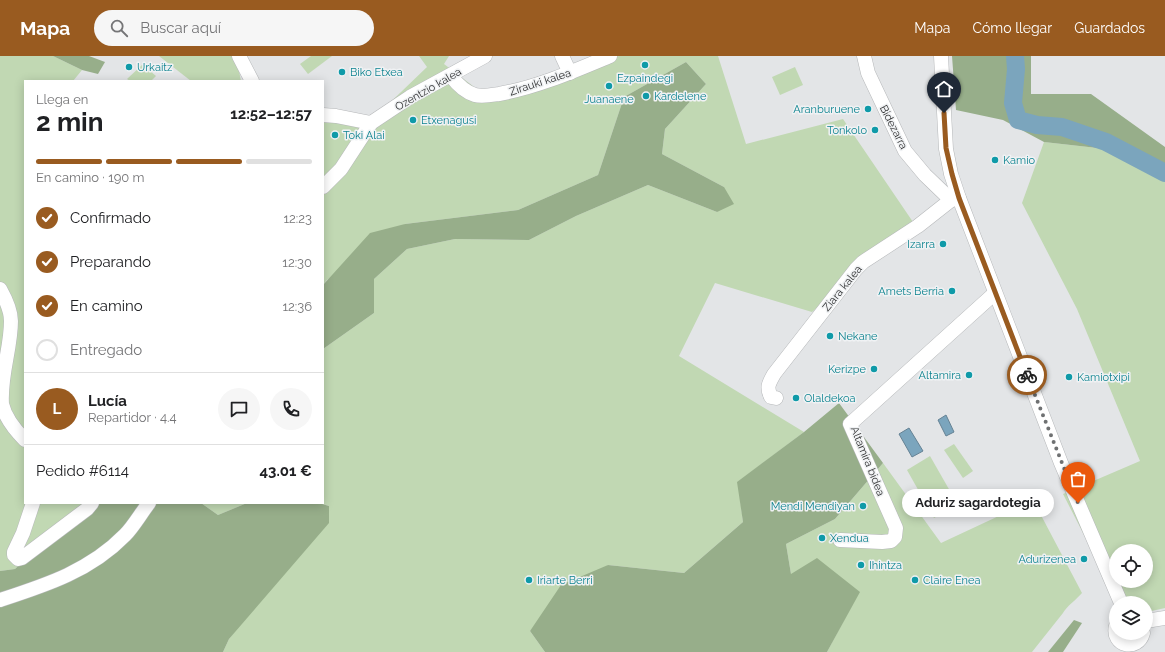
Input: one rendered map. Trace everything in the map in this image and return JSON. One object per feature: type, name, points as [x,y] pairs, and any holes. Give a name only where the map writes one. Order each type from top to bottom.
[{"type":"street","points":[[239,56],[251,80]]},
{"type":"street","name":"Ozentzio kalea","points":[[371,123],[410,97],[451,76],[485,56]]},
{"type":"street","points":[[562,56],[570,73]]},
{"type":"street","name":"Zirauki kalea","points":[[451,76],[456,84],[475,95],[489,96],[524,89],[570,73],[610,56]]},
{"type":"street","name":"Bidezarra","points":[[864,56],[868,73],[905,151],[925,175],[955,199]]},
{"type":"street","points":[[941,56],[946,148],[952,174],[955,199],[995,293],[1061,463],[1118,596]]},
{"type":"street","points":[[324,115],[371,123],[341,169],[324,186]]},
{"type":"street","name":"Ziara kalea","points":[[776,398],[771,396],[768,390],[769,383],[774,374],[856,269],[863,262],[918,226],[955,199]]},
{"type":"street","points":[[0,289],[8,304],[11,320],[0,385],[2,405],[11,423],[24,439]]},
{"type":"street","name":"Altamira bidea","points":[[840,540],[882,542],[891,541],[896,537],[896,528],[850,424],[995,293]]},
{"type":"street","points":[[33,504],[23,533],[14,552],[14,555],[18,559],[22,558],[91,504]]},
{"type":"street","points":[[0,600],[47,584],[93,562],[125,535],[148,504]]},
{"type":"street","points":[[1153,624],[1165,618]]},
{"type":"street","points":[[1118,640],[1124,645],[1139,650],[1142,640]]},
{"type":"green space","points":[[0,56],[53,56],[82,70],[74,80],[24,80],[24,504],[85,504],[15,569],[0,571]]},
{"type":"green space","points":[[53,56],[89,56],[105,62],[98,74],[82,70]]},
{"type":"green space","points":[[159,56],[236,56],[241,80],[190,80]]},
{"type":"green space","points":[[311,56],[332,56],[308,74],[300,64]]},
{"type":"green space","points":[[419,56],[449,56],[444,64],[494,102],[599,61],[619,56],[718,56],[746,144],[843,119],[915,225],[812,312],[715,283],[679,356],[804,432],[738,482],[743,522],[684,573],[608,565],[530,631],[545,652],[223,652],[229,639],[329,506],[322,504],[324,504],[324,348],[374,313],[374,279],[407,249],[455,239],[529,240],[576,216],[648,185],[717,212],[724,187],[662,154],[665,129],[706,84],[686,62],[624,97],[598,175],[518,210],[405,224],[327,280],[324,284],[324,115],[375,117],[427,67]]},
{"type":"green space","points":[[952,56],[1031,56],[1031,94],[1091,94],[1165,147],[1165,179],[1133,152],[1044,142],[1003,120],[956,110]]},
{"type":"green space","points":[[686,62],[706,84],[665,129],[662,154],[724,187],[734,204],[717,212],[648,185],[576,216],[529,240],[455,239],[407,249],[374,279],[374,313],[324,348],[324,284],[370,233],[405,224],[518,210],[598,175],[624,97]]},
{"type":"green space","points":[[142,65],[156,76],[152,80],[127,79]]},
{"type":"green space","points":[[795,67],[803,85],[780,95],[772,77]]},
{"type":"green space","points":[[1044,142],[1133,152],[1165,179],[1165,608],[1153,611],[1153,596],[1113,596],[1110,588],[1153,588],[1153,544],[1109,544],[1109,587],[1063,494],[1140,461],[1077,309],[1022,203]]},
{"type":"green space","points":[[839,403],[883,463],[835,519],[786,544],[791,574],[817,558],[860,592],[827,652],[545,652],[530,631],[561,585],[608,565],[684,573],[743,522],[737,482],[804,432]]},
{"type":"green space","points":[[954,444],[973,471],[963,478],[944,450]]},
{"type":"green space","points":[[930,456],[958,505],[934,518],[907,470]]},
{"type":"green space","points":[[883,463],[941,543],[1033,500],[1082,593],[1067,608],[1032,652],[827,652],[859,592],[791,574],[786,544],[835,519]]},
{"type":"green space","points":[[85,504],[202,504],[218,515],[245,504],[322,504],[329,506],[329,523],[229,639],[223,652],[0,652],[0,571],[15,569]]},
{"type":"green space","points":[[202,504],[245,504],[218,515]]},
{"type":"green space","points":[[1074,620],[1082,623],[1063,652],[1048,652]]},
{"type":"water","points":[[946,415],[954,432],[946,436],[938,420]]},
{"type":"water","points":[[909,428],[923,451],[912,457],[899,434]]},
{"type":"waterway","points":[[1015,56],[1016,69],[1013,103],[1018,120],[1037,125],[1062,127],[1106,142],[1165,173]]},
{"type":"way so far","points":[[1027,375],[1078,503]]},
{"type":"place","name":"Ezpaindegi","points":[[645,65]]},
{"type":"place","name":"Urkaitz","points":[[129,67]]},
{"type":"place","name":"Biko Etxea","points":[[342,72]]},
{"type":"place","name":"Juanaene","points":[[609,86]]},
{"type":"place","name":"Kardelene","points":[[646,96]]},
{"type":"place","name":"Aranburuene","points":[[868,109]]},
{"type":"place","name":"Etxenagusi","points":[[413,120]]},
{"type":"place","name":"Tonkolo","points":[[875,130]]},
{"type":"place","name":"Toki Alai","points":[[335,135]]},
{"type":"place","name":"Kamio","points":[[995,160]]},
{"type":"place","name":"Izarra","points":[[943,244]]},
{"type":"place","name":"Amets Berria","points":[[952,291]]},
{"type":"place","name":"Nekane","points":[[830,336]]},
{"type":"place","name":"Kerizpe","points":[[874,369]]},
{"type":"place","name":"Altamira","points":[[969,375]]},
{"type":"place","name":"Kamiotxipi","points":[[1069,377]]},
{"type":"place","name":"Olaldekoa","points":[[796,398]]},
{"type":"place","name":"Aduriz sagardotegia","points":[[1078,503]]},
{"type":"place","name":"Mendi Mendiyan","points":[[863,506]]},
{"type":"place","name":"Xendua","points":[[822,538]]},
{"type":"place","name":"Adurizenea","points":[[1084,559]]},
{"type":"place","name":"Ihintza","points":[[861,565]]},
{"type":"place","name":"Iriarte Berri","points":[[529,580]]},
{"type":"place","name":"Claire Enea","points":[[915,580]]},
{"type":"route","points":[[944,113],[947,157],[959,198],[1027,375]]}]
